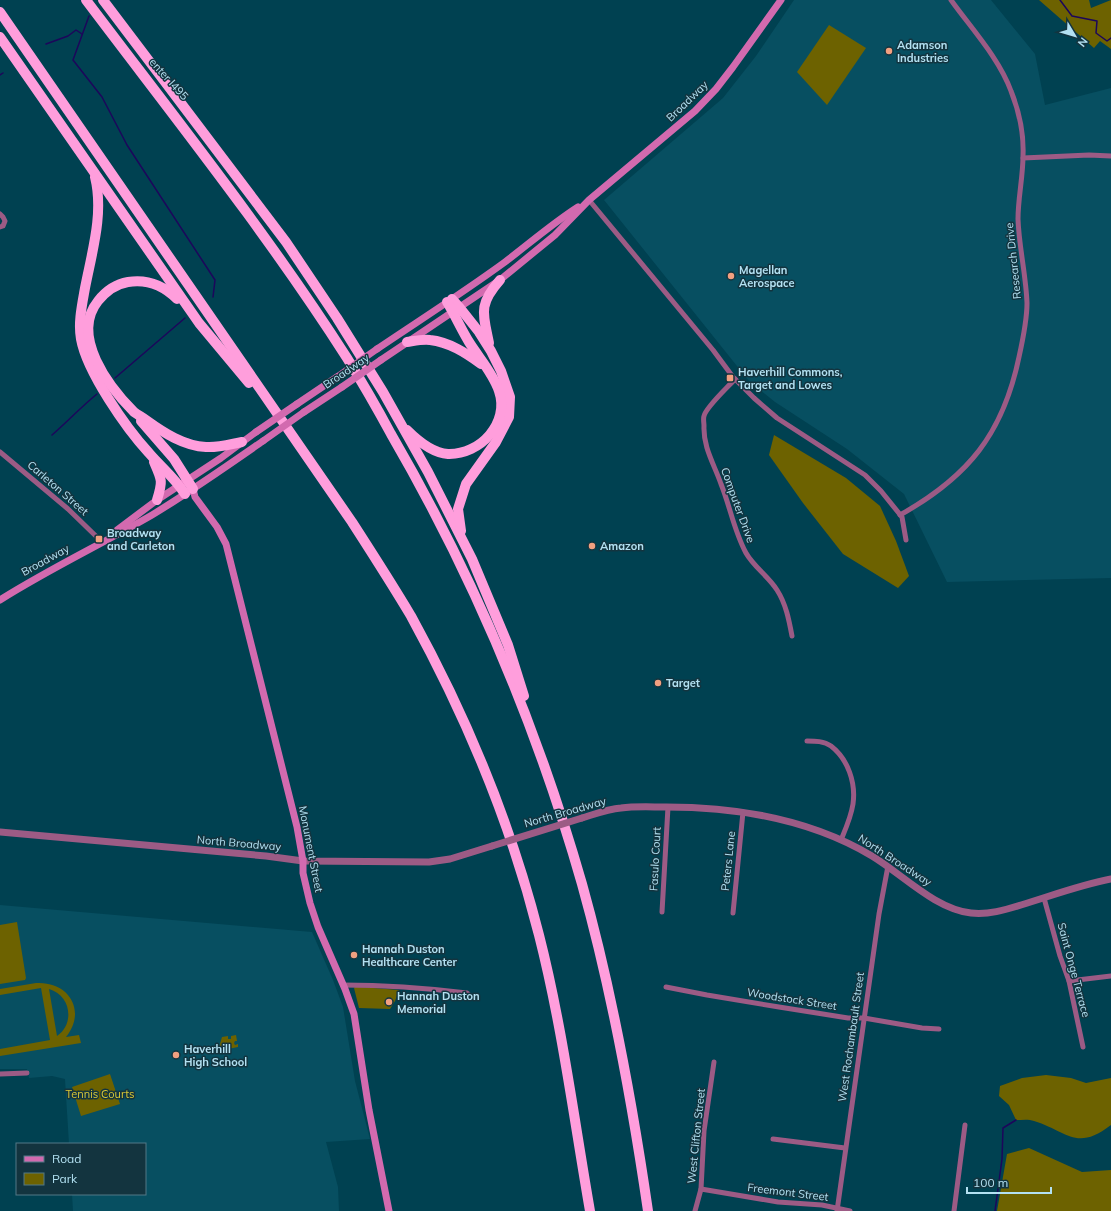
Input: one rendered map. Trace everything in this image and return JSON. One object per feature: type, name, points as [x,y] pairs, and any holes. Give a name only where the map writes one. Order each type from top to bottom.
[{"type":"highway","points":[[86,0],[287,268],[324,322],[364,385],[414,472],[462,566],[495,641],[535,741],[572,853],[603,967],[629,1091],[648,1211]]},
{"type":"highway","points":[[103,0],[286,242],[337,318],[376,380],[431,478],[463,541],[488,596],[508,645],[535,741]]},
{"type":"highway","points":[[0,12],[282,423],[352,522],[383,570],[439,669],[465,725],[493,792],[539,934],[560,1034],[590,1211]]},
{"type":"highway","name":"enter I495","points":[[110,32],[209,142]]},
{"type":"highway","points":[[0,37],[194,316],[222,352],[282,423]]},
{"type":"highway","points":[[93,170],[98,190],[99,208],[83,300],[80,322],[81,339],[88,364],[116,409],[149,453],[162,479],[157,500]]},
{"type":"highway","points":[[491,351],[484,313],[485,301],[491,290],[500,280]]},
{"type":"highway","points":[[188,489],[174,459],[109,383],[96,360],[91,345],[89,320],[95,305],[106,292],[114,287],[131,282],[147,282],[161,287],[173,294],[194,316]]},
{"type":"highway","points":[[450,301],[479,332],[491,351],[501,371],[510,397],[509,418],[496,442],[466,484],[458,509],[463,541]]},
{"type":"highway","points":[[401,424],[424,445],[448,454],[467,452],[480,445],[492,433],[498,422],[501,406],[499,392],[488,370],[470,343],[457,310]]},
{"type":"highway","points":[[407,342],[429,340],[450,345],[468,354],[488,370]]},
{"type":"highway","points":[[135,412],[164,433],[186,443],[206,447],[225,446],[242,442]]},
{"type":"highway","points":[[149,453],[188,489]]},
{"type":"main road","name":"Broadway","points":[[102,542],[157,500],[188,489],[242,442],[377,349],[450,301],[506,261],[558,220],[588,200],[695,111],[716,89],[730,71],[781,0]]},
{"type":"main road","name":"Broadway","points":[[0,600],[26,583],[151,515],[188,489],[263,441],[407,342],[457,310],[500,280],[555,235],[588,200]]},
{"type":"main road","name":"Monument Street","points":[[188,489],[217,527],[226,544],[297,827],[303,861],[303,873],[318,927],[354,1014],[369,1110],[389,1211]]},
{"type":"street","name":"Research Drive","points":[[900,515],[921,503],[960,472],[976,454],[994,429],[1009,396],[1026,326],[1026,280],[1018,236],[1018,200],[1023,158],[1021,126],[1011,89],[1001,69],[951,0]]},
{"type":"street","points":[[1023,158],[1089,155],[1111,156]]},
{"type":"street","points":[[588,200],[735,379],[754,398],[777,418],[865,475],[881,491],[900,515],[906,540]]},
{"type":"street","points":[[0,214],[4,221],[3,226],[0,228]]},
{"type":"street","name":"Computer Drive","points":[[735,379],[709,408],[704,416],[704,436],[709,456],[746,552],[754,566],[763,574],[776,590],[784,604],[792,636]]},
{"type":"street","name":"Carleton Street","points":[[0,452],[40,485],[102,542]]},
{"type":"street","points":[[807,741],[819,741],[830,745],[843,759],[850,772],[853,781],[853,804],[850,818],[841,840]]},
{"type":"street","name":"North Broadway","points":[[0,832],[266,856],[303,861],[429,862],[450,859],[582,818],[620,808],[668,807],[718,809],[778,819],[807,827],[841,840],[857,847],[888,866],[932,897],[948,906],[973,914],[988,913],[1095,882],[1111,879]]},
{"type":"street","name":"Fasulo Court","points":[[662,912],[668,807]]},
{"type":"street","name":"Peters Lane","points":[[733,913],[743,812]]},
{"type":"street","name":"West Rochambault Street","points":[[837,1210],[879,914],[888,866]]},
{"type":"street","name":"Saint Onge Terrace","points":[[1044,898],[1060,956],[1069,981],[1083,1047]]},
{"type":"street","points":[[1069,981],[1111,976]]},
{"type":"street","points":[[343,985],[441,990],[467,993],[470,996]]},
{"type":"street","name":"Woodstock Street","points":[[666,987],[848,1018],[864,1018],[922,1028],[939,1029]]},
{"type":"street","name":"West Clifton Street","points":[[695,1211],[700,1189],[704,1131],[714,1062]]},
{"type":"street","points":[[0,1074],[27,1073]]},
{"type":"street","points":[[954,1211],[965,1125]]},
{"type":"street","points":[[773,1139],[846,1148]]},
{"type":"street","name":"Freemont Street","points":[[700,1189],[778,1202],[822,1205],[837,1210],[850,1211]]},
{"type":"shaded area","points":[[794,0],[991,0],[1035,54],[1045,105],[1111,88],[1111,578],[947,582],[904,494],[847,449],[775,402],[749,381],[604,200],[723,98],[756,56]]},
{"type":"shaded area","name":"Haverhill High School","points":[[0,905],[312,932],[343,1007],[355,1081],[370,1139],[326,1142],[338,1187],[339,1211],[73,1211],[72,1195],[146,1195],[146,1143],[69,1143],[65,1079],[52,1076],[29,1078],[27,1069],[0,1069]]},
{"type":"green space","points":[[1039,0],[1089,0],[1091,8],[1111,0],[1111,49],[1100,41],[1094,48]]},
{"type":"green space","points":[[829,25],[866,48],[827,105],[797,72]]},
{"type":"green space","points":[[774,435],[846,478],[880,506],[896,541],[909,576],[898,588],[843,554],[803,503],[769,455]]},
{"type":"green space","points":[[17,922],[26,978],[25,980],[0,984],[0,925]]},
{"type":"green space","points":[[36,983],[58,987],[66,992],[74,1008],[75,1017],[72,1027],[66,1037],[79,1035],[81,1043],[0,1056],[0,1049],[50,1040],[41,988],[0,995],[0,989]],"holes":[[[49,989],[62,997],[68,1010],[66,1024],[63,1031],[57,1036]]]},
{"type":"green space","points":[[355,987],[399,990],[390,1009],[359,1008]]},
{"type":"green space","points":[[236,1035],[237,1041],[234,1043],[235,1045],[238,1044],[238,1047],[218,1051],[222,1037],[228,1036],[228,1039],[231,1039],[231,1036]]},
{"type":"green space","name":"Tennis Courts","points":[[110,1074],[120,1104],[81,1116],[72,1087]]},
{"type":"green space","points":[[1046,1075],[1071,1078],[1086,1083],[1111,1078],[1111,1125],[1099,1133],[1089,1137],[1080,1138],[1064,1134],[1032,1120],[1016,1120],[1009,1105],[999,1096],[1000,1086],[1022,1078]]},
{"type":"green space","points":[[1029,1148],[1082,1172],[1111,1170],[1111,1211],[997,1211],[1007,1154]]},
{"type":"waterway","points":[[1060,0],[1072,16],[1097,21],[1096,33],[1107,41],[1111,38]]},
{"type":"waterway","points":[[89,16],[73,60],[102,97],[127,145],[215,280],[213,297]]},
{"type":"waterway","points":[[46,44],[68,36],[76,30],[82,34]]},
{"type":"waterway","points":[[115,378],[185,318]]},
{"type":"waterway","points":[[52,435],[97,394]]},
{"type":"waterway","points":[[995,1211],[1002,1159],[1003,1128],[1016,1120]]},
{"type":"place","name":"Adamson Industries","points":[[889,51]]},
{"type":"place","name":"Magellan Aerospace","points":[[731,276]]},
{"type":"place","name":"Haverhill Commons, Target and Lowes","points":[[730,378]]},
{"type":"place","name":"Broadway and Carleton","points":[[99,539]]},
{"type":"place","name":"Amazon","points":[[592,546]]},
{"type":"place","name":"Target","points":[[658,683]]},
{"type":"place","name":"Hannah Duston Healthcare Center","points":[[354,955]]},
{"type":"place","name":"Hannah Duston Memorial","points":[[389,1002]]},
{"type":"place","name":"Haverhill High School","points":[[176,1055]]}]
